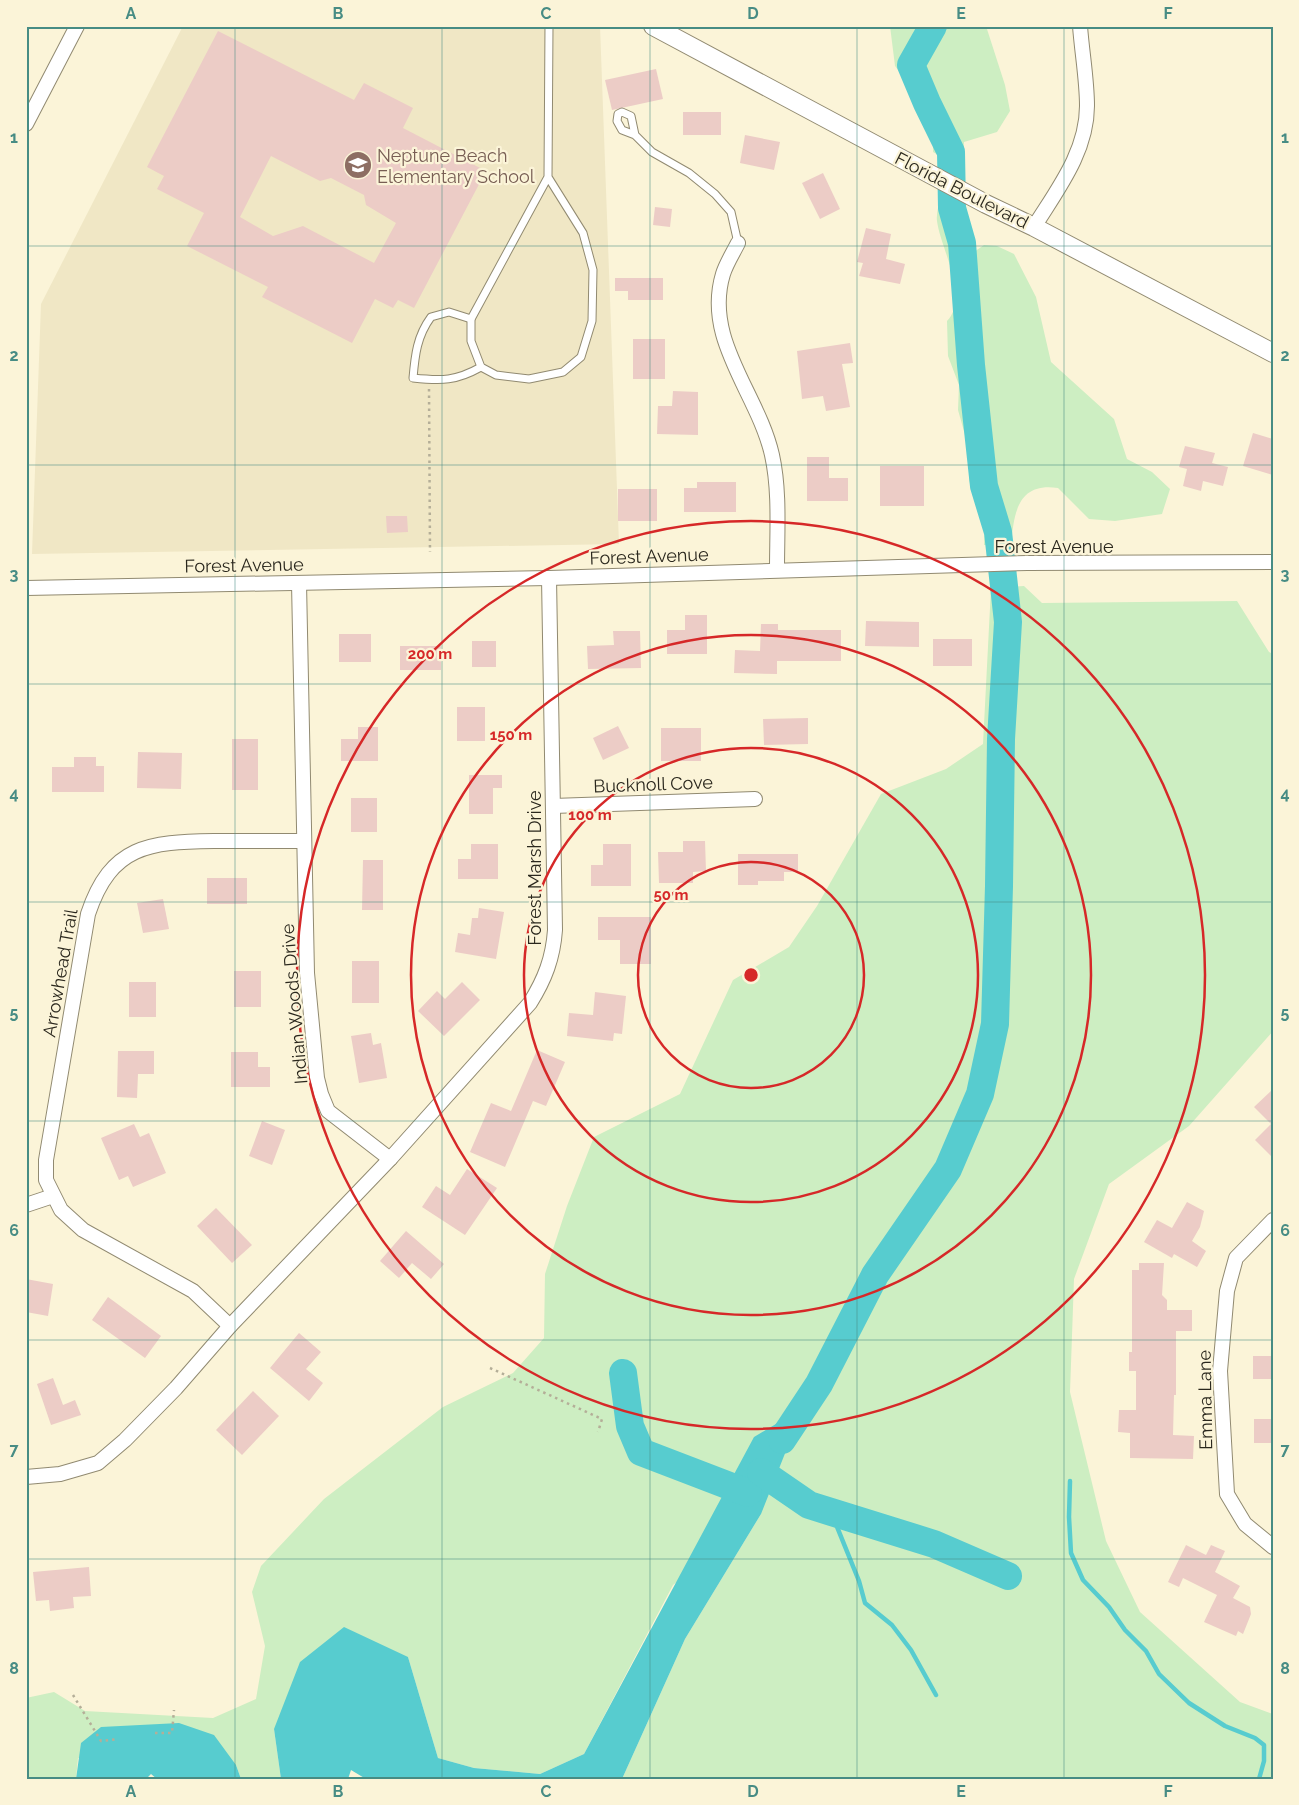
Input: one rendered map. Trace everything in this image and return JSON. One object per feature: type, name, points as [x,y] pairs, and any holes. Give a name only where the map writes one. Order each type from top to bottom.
[{"type":"street","points":[[26,124],[77,26]]},
{"type":"street","name":"Florida Boulevard","points":[[653,26],[910,164],[1273,353]]},
{"type":"street","points":[[1034,228],[1074,162],[1082,141],[1087,106],[1080,26]]},
{"type":"street","points":[[738,243],[724,273],[718,299],[720,327],[728,354],[756,409],[772,456],[776,488],[777,569]]},
{"type":"street","name":"Forest Avenue","points":[[26,588],[549,578],[777,569],[1027,563],[1273,562]]},
{"type":"street","name":"Forest Marsh Drive","points":[[390,1159],[530,1003],[545,979],[554,952],[554,806],[549,578]]},
{"type":"street","name":"Indian Woods Drive","points":[[299,583],[307,973],[321,1094],[328,1111],[390,1159]]},
{"type":"street","name":"Bucknoll Cove","points":[[554,806],[755,799]]},
{"type":"street","name":"Arrowhead Trail","points":[[52,1196],[46,1180],[46,1160],[88,914],[101,881],[118,863],[135,851],[153,844],[303,841]]},
{"type":"street","points":[[26,1477],[60,1474],[98,1463],[176,1388],[230,1326],[390,1159]]},
{"type":"street","points":[[26,1205],[52,1196],[61,1210],[83,1230],[193,1291],[230,1326]]},
{"type":"street","name":"Emma Lane","points":[[1273,1220],[1236,1258],[1226,1291],[1220,1370],[1227,1494],[1245,1524],[1273,1547]]},
{"type":"lane","points":[[548,177],[583,233],[593,270],[592,321],[581,357],[563,372],[530,379],[496,375],[481,367],[471,341],[471,319],[548,177],[549,26]]},
{"type":"lane","points":[[635,135],[652,152],[689,173],[715,194],[731,212],[738,243]]},
{"type":"lane","points":[[471,319],[449,312],[431,316],[420,332],[415,354],[413,378],[429,380],[462,378],[481,367]]},
{"type":"path","points":[[429,380],[430,552]]},
{"type":"path","points":[[490,1368],[602,1419],[598,1432]]},
{"type":"path","points":[[73,1695],[101,1741],[118,1739]]},
{"type":"path","points":[[155,1733],[172,1733],[174,1710]]},
{"type":"shaded area","name":"Neptune Beach Elementary School","points":[[183,26],[600,26],[619,544],[32,554],[41,304]]},
{"type":"green space","points":[[890,26],[986,26],[1005,85],[1010,111],[997,132],[964,142],[963,169],[933,152],[933,129],[914,90],[895,66]]},
{"type":"green space","points":[[940,198],[966,213],[974,252],[984,245],[997,246],[1014,254],[1036,297],[1051,362],[1114,419],[1127,459],[1152,472],[1170,489],[1162,514],[1115,521],[1089,519],[1058,488],[1044,487],[1026,495],[1020,503],[1016,512],[1011,545],[984,545],[985,511],[973,496],[969,479],[969,449],[958,410],[959,385],[948,356],[947,321],[953,311],[956,299],[952,273],[937,221]]},
{"type":"green space","points":[[1024,586],[1042,603],[1237,601],[1269,652],[1273,654],[1273,1031],[1189,1126],[1109,1184],[1074,1279],[1070,1392],[1106,1541],[1140,1612],[1240,1702],[1273,1714],[1273,1779],[622,1779],[685,1639],[761,1514],[673,1585],[584,1754],[540,1774],[474,1768],[438,1758],[408,1657],[274,1729],[281,1779],[241,1779],[236,1765],[78,1758],[76,1779],[26,1779],[26,1698],[54,1692],[85,1711],[213,1718],[256,1699],[265,1646],[252,1592],[261,1566],[324,1499],[443,1407],[513,1373],[544,1338],[545,1274],[567,1206],[594,1137],[680,1094],[733,980],[789,947],[817,906],[881,794],[946,769],[983,744],[991,588]]},
{"type":"water","points":[[803,1408],[761,1514],[685,1639],[622,1779],[366,1779],[351,1770],[348,1779],[281,1779],[274,1729],[300,1662],[344,1627],[408,1657],[438,1758],[474,1768],[540,1774],[584,1754],[754,1437]]},
{"type":"water","points":[[179,1723],[214,1735],[236,1765],[241,1779],[157,1779],[151,1774],[146,1779],[76,1779],[81,1743],[101,1727]]},
{"type":"building","points":[[218,31],[354,100],[364,83],[413,108],[403,128],[486,171],[414,308],[398,300],[393,308],[375,299],[352,343],[262,297],[268,287],[187,246],[204,213],[157,189],[164,176],[147,167]],"holes":[[[271,156],[320,181],[331,178],[364,195],[366,205],[396,223],[374,263],[303,226],[273,236],[240,217]]]},
{"type":"building","points":[[656,69],[663,99],[612,110],[605,80]]},
{"type":"building","points":[[683,112],[721,112],[721,135],[683,135]]},
{"type":"building","points":[[745,135],[780,142],[774,170],[740,163]]},
{"type":"building","points":[[823,173],[840,209],[820,219],[802,183]]},
{"type":"building","points":[[655,207],[672,209],[670,227],[653,225]]},
{"type":"building","points":[[866,228],[891,234],[886,259],[905,264],[900,284],[859,276],[863,263],[857,262]]},
{"type":"building","points":[[615,278],[663,278],[663,300],[628,300],[628,291],[615,291]]},
{"type":"building","points":[[633,339],[665,339],[665,379],[633,379]]},
{"type":"building","points":[[850,343],[853,363],[842,364],[850,407],[826,411],[823,396],[802,399],[797,351]]},
{"type":"building","points":[[673,391],[698,392],[698,435],[657,434],[658,406],[672,406]]},
{"type":"building","points":[[1253,433],[1273,439],[1273,475],[1243,466]]},
{"type":"building","points":[[1185,446],[1215,453],[1212,463],[1228,467],[1223,486],[1203,481],[1201,491],[1183,486],[1187,469],[1179,467]]},
{"type":"building","points":[[807,457],[829,457],[829,478],[848,478],[848,501],[807,501]]},
{"type":"building","points":[[880,466],[924,466],[924,506],[880,506]]},
{"type":"building","points":[[697,482],[736,482],[736,512],[684,512],[684,488],[697,488]]},
{"type":"building","points":[[618,489],[657,489],[657,521],[618,521]]},
{"type":"building","points":[[386,516],[407,516],[408,532],[387,533]]},
{"type":"building","points":[[685,615],[707,615],[707,654],[667,654],[667,630],[685,630]]},
{"type":"building","points":[[866,621],[919,622],[919,647],[865,646]]},
{"type":"building","points":[[761,624],[778,624],[778,630],[841,630],[841,661],[777,661],[777,674],[734,673],[735,650],[760,651]]},
{"type":"building","points":[[613,631],[640,631],[641,668],[588,669],[587,646],[614,645]]},
{"type":"building","points":[[339,634],[371,634],[371,662],[339,662]]},
{"type":"building","points":[[933,639],[972,639],[972,666],[933,666]]},
{"type":"building","points":[[472,641],[496,641],[496,667],[472,667]]},
{"type":"building","points":[[400,646],[441,646],[441,670],[400,670]]},
{"type":"building","points":[[457,707],[485,707],[485,741],[457,741]]},
{"type":"building","points":[[808,718],[808,744],[764,745],[763,719]]},
{"type":"building","points":[[618,726],[629,748],[603,760],[593,738]]},
{"type":"building","points":[[358,727],[378,727],[378,761],[341,761],[341,739],[358,739]]},
{"type":"building","points":[[661,728],[701,728],[701,761],[661,761]]},
{"type":"building","points":[[232,739],[258,739],[258,790],[232,790]]},
{"type":"building","points":[[138,752],[182,753],[181,789],[137,788]]},
{"type":"building","points":[[74,757],[96,757],[96,766],[104,766],[104,792],[52,792],[52,767],[74,767]]},
{"type":"building","points":[[469,775],[502,775],[502,788],[493,788],[493,814],[469,814]]},
{"type":"building","points":[[351,798],[377,798],[377,832],[351,832]]},
{"type":"building","points":[[683,841],[705,841],[706,871],[693,872],[693,883],[659,883],[658,852],[683,852]]},
{"type":"building","points":[[471,844],[498,844],[498,879],[458,879],[458,859],[471,859]]},
{"type":"building","points":[[603,844],[631,844],[631,886],[591,886],[591,865],[603,865]]},
{"type":"building","points":[[738,854],[798,854],[798,872],[784,872],[784,881],[758,881],[758,885],[738,885]]},
{"type":"building","points":[[363,860],[383,860],[383,910],[362,910]]},
{"type":"building","points":[[207,878],[247,878],[247,904],[207,904]]},
{"type":"building","points":[[163,899],[169,929],[143,933],[137,903]]},
{"type":"building","points":[[479,908],[504,912],[496,959],[455,952],[458,933],[470,935],[472,918],[478,918]]},
{"type":"building","points":[[598,917],[651,917],[651,964],[620,964],[620,940],[598,940]]},
{"type":"building","points":[[352,961],[379,961],[379,1003],[352,1003]]},
{"type":"building","points":[[234,971],[261,971],[261,1007],[234,1007]]},
{"type":"building","points":[[129,982],[156,982],[156,1017],[129,1017]]},
{"type":"building","points":[[462,982],[480,1000],[444,1036],[418,1011],[437,991],[445,999]]},
{"type":"building","points":[[595,992],[626,996],[622,1034],[614,1033],[613,1041],[567,1036],[569,1013],[593,1015]]},
{"type":"building","points":[[371,1033],[373,1045],[381,1043],[387,1078],[359,1083],[351,1036]]},
{"type":"building","points":[[537,1050],[565,1062],[546,1106],[533,1101],[505,1167],[470,1152],[491,1103],[511,1111]]},
{"type":"building","points":[[118,1051],[154,1051],[154,1074],[138,1074],[137,1098],[117,1097]]},
{"type":"building","points":[[231,1052],[258,1052],[258,1067],[270,1067],[270,1087],[231,1087]]},
{"type":"building","points":[[1273,1089],[1273,1158],[1255,1140],[1271,1124],[1254,1107]]},
{"type":"building","points":[[262,1121],[285,1130],[272,1165],[249,1156]]},
{"type":"building","points":[[134,1124],[140,1137],[149,1133],[166,1173],[133,1187],[128,1176],[119,1180],[101,1138]]},
{"type":"building","points":[[467,1169],[497,1188],[465,1235],[422,1207],[436,1186],[450,1195]]},
{"type":"building","points":[[1187,1202],[1204,1211],[1200,1227],[1192,1241],[1206,1251],[1197,1267],[1174,1254],[1172,1258],[1144,1242],[1157,1220],[1172,1228]]},
{"type":"building","points":[[216,1208],[252,1245],[232,1263],[197,1226]]},
{"type":"building","points":[[406,1231],[444,1264],[431,1279],[412,1263],[399,1278],[380,1261]]},
{"type":"building","points":[[1139,1263],[1164,1263],[1162,1295],[1167,1300],[1167,1310],[1192,1310],[1192,1331],[1176,1331],[1176,1395],[1174,1395],[1173,1435],[1194,1436],[1193,1459],[1130,1458],[1130,1433],[1118,1432],[1119,1410],[1136,1410],[1136,1371],[1129,1371],[1129,1352],[1132,1352],[1132,1270],[1139,1270]]},
{"type":"building","points":[[26,1279],[53,1284],[48,1316],[26,1312]]},
{"type":"building","points":[[108,1297],[161,1336],[145,1358],[92,1320]]},
{"type":"building","points":[[299,1333],[321,1352],[306,1369],[323,1383],[309,1401],[270,1368]]},
{"type":"building","points":[[1253,1356],[1273,1356],[1273,1379],[1253,1379]]},
{"type":"building","points":[[53,1378],[63,1405],[75,1400],[81,1415],[51,1425],[37,1384]]},
{"type":"building","points":[[253,1391],[279,1416],[242,1455],[216,1430]]},
{"type":"building","points":[[1254,1419],[1273,1419],[1273,1443],[1254,1443]]},
{"type":"building","points":[[1186,1545],[1206,1555],[1211,1545],[1225,1551],[1215,1572],[1240,1586],[1233,1598],[1250,1607],[1251,1614],[1243,1634],[1238,1631],[1236,1636],[1204,1622],[1217,1595],[1183,1578],[1179,1587],[1168,1582]]},
{"type":"building","points":[[89,1567],[91,1596],[73,1597],[74,1608],[50,1611],[49,1600],[36,1601],[33,1572]]},
{"type":"waterway","points":[[782,1440],[819,1384],[875,1275],[948,1169],[980,1094],[995,1024],[1001,739],[1008,622],[998,532],[984,486],[971,365],[962,243],[952,208],[951,152],[911,65],[933,26]]},
{"type":"waterway","points":[[623,1373],[630,1426],[641,1452],[748,1493]]},
{"type":"waterway","points":[[761,1472],[809,1505],[934,1544],[1008,1576]]},
{"type":"waterway","points":[[1070,1481],[1071,1553],[1083,1580],[1109,1607],[1125,1630],[1146,1651],[1159,1674],[1189,1703],[1225,1726],[1255,1738],[1264,1745],[1264,1761],[1259,1779]]},
{"type":"waterway","points":[[831,1512],[859,1581],[865,1603],[892,1625],[911,1650],[936,1695]]},
{"type":"place","name":"Neptune Beach Elementary School","points":[[358,165]]}]
